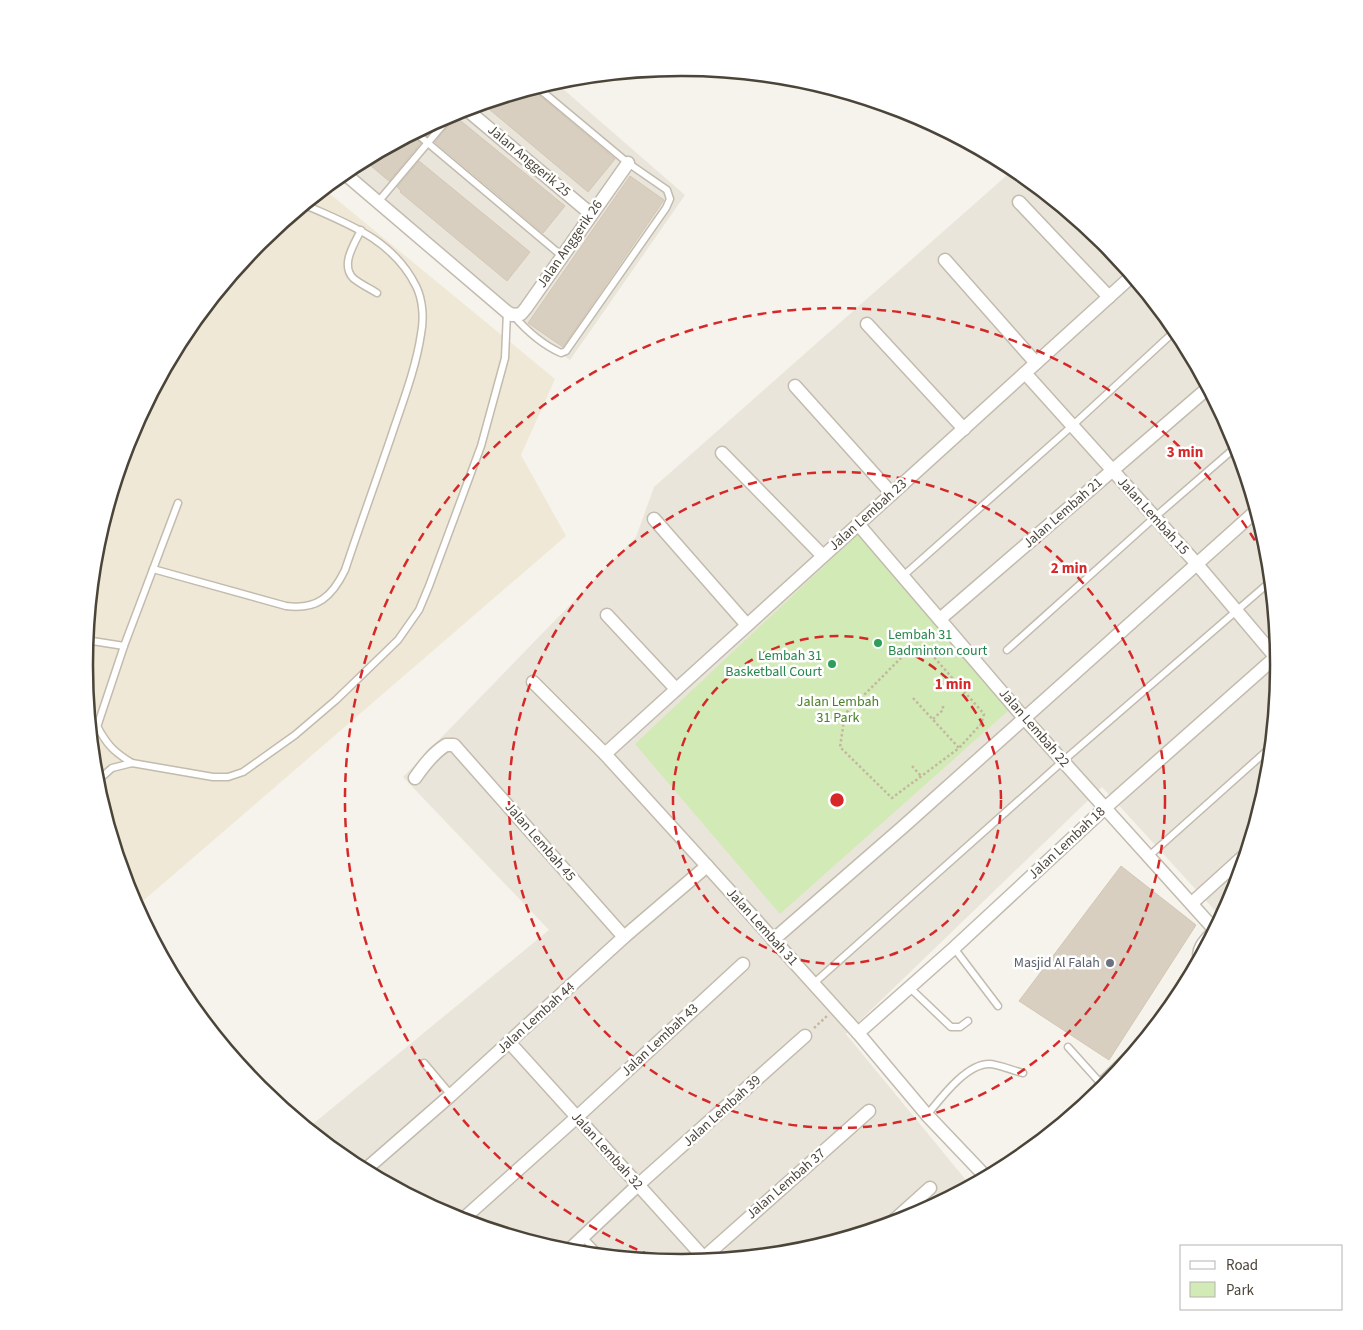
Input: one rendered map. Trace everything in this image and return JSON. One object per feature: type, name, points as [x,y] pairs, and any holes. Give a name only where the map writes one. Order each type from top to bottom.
[{"type":"street","name":"Jalan Anggerik 25","points":[[473,115],[591,214]]},
{"type":"street","name":"Jalan Anggerik 26","points":[[510,313],[521,314],[526,308],[628,163]]},
{"type":"street","points":[[350,178],[510,313]]},
{"type":"street","points":[[1019,202],[1109,297]]},
{"type":"street","points":[[945,260],[1036,363]]},
{"type":"street","name":"Jalan Lembah 23","points":[[605,754],[1127,281]]},
{"type":"street","points":[[867,324],[964,429]]},
{"type":"street","name":"Jalan Lembah 15","points":[[1025,374],[1196,563],[1270,649]]},
{"type":"street","points":[[795,386],[892,494]]},
{"type":"street","name":"Jalan Lembah 21","points":[[940,619],[1203,392]]},
{"type":"street","points":[[722,453],[823,556]]},
{"type":"street","points":[[773,940],[1251,516]]},
{"type":"street","points":[[654,519],[748,625]]},
{"type":"street","name":"Jalan Lembah 22","points":[[858,524],[1024,718],[1210,924]]},
{"type":"street","points":[[607,615],[676,689]]},
{"type":"street","name":"Jalan Lembah 18","points":[[858,1033],[954,948],[1106,808],[1270,664]]},
{"type":"street","name":"Jalan Lembah 31","points":[[534,682],[605,754],[858,1033],[927,1114],[981,1172]]},
{"type":"street","name":"Jalan Lembah 45","points":[[415,778],[423,766],[443,747],[450,744],[457,748],[624,937]]},
{"type":"street","points":[[1192,903],[1235,864]]},
{"type":"street","name":"Jalan Lembah 44","points":[[371,1165],[451,1095],[624,937],[706,866]]},
{"type":"street","name":"Jalan Lembah 43","points":[[469,1214],[577,1117],[742,964]]},
{"type":"street","name":"Jalan Lembah 39","points":[[576,1244],[638,1185],[805,1036]]},
{"type":"street","name":"Jalan Lembah 32","points":[[509,1042],[698,1253]]},
{"type":"street","name":"Jalan Lembah 37","points":[[710,1253],[869,1111]]},
{"type":"street","points":[[906,1209],[930,1188]]},
{"type":"lane","points":[[510,313],[528,331],[553,350],[561,353],[566,351],[666,208],[670,199],[667,190],[628,163],[543,93]]},
{"type":"lane","points":[[378,202],[440,128]]},
{"type":"lane","points":[[421,137],[562,256]]},
{"type":"lane","points":[[154,569],[299,608],[321,602],[338,583],[345,570],[400,410],[418,348],[422,320],[422,302],[417,286],[398,258],[362,230],[311,208]]},
{"type":"lane","points":[[362,230],[350,254],[348,268],[354,278],[377,293]]},
{"type":"lane","points":[[178,503],[124,646],[97,726],[113,751],[132,763],[213,777],[228,777],[243,772],[295,735],[336,700],[398,640],[418,610],[429,586],[483,439],[505,358],[510,313]]},
{"type":"lane","points":[[903,576],[1072,426],[1170,336]]},
{"type":"lane","points":[[1008,650],[1230,452]]},
{"type":"lane","points":[[813,984],[1063,761],[1265,587]]},
{"type":"lane","points":[[94,641],[124,646]]},
{"type":"lane","points":[[1149,856],[1263,754]]},
{"type":"lane","points":[[103,776],[112,768],[132,763]]},
{"type":"lane","points":[[954,948],[998,1006]]},
{"type":"lane","points":[[909,987],[951,1027],[960,1027],[968,1021]]},
{"type":"lane","points":[[1068,1047],[1099,1080]]},
{"type":"lane","points":[[424,1063],[451,1095]]},
{"type":"lane","points":[[927,1114],[953,1084],[976,1069],[989,1064],[1024,1073]]},
{"type":"lane","points":[[583,1237],[591,1246]]},
{"type":"path","points":[[913,646],[925,646],[984,714],[981,724],[959,748],[892,798],[840,747],[845,714],[913,646]]},
{"type":"path","points":[[913,698],[959,748]]},
{"type":"path","points":[[932,719],[943,710],[943,704]]},
{"type":"path","points":[[912,766],[921,776]]},
{"type":"path","points":[[805,1036],[835,1008]]},
{"type":"shaded area","points":[[563,89],[685,195],[570,360],[507,316],[346,181],[387,155],[456,121],[492,107]]},
{"type":"shaded area","points":[[1008,174],[1070,222],[1098,249],[1149,307],[1171,338],[1210,405],[1239,476],[1259,550],[1265,588],[1269,626],[1270,665],[1269,704],[1265,742],[1259,780],[1250,817],[1239,854],[1216,911],[1102,787],[846,1034],[966,1180],[907,1209],[871,1223],[834,1234],[758,1249],[682,1254],[643,1252],[605,1249],[529,1234],[492,1223],[421,1193],[354,1155],[313,1124],[549,930],[403,777],[636,537],[654,487]]},
{"type":"shaded area","points":[[329,193],[555,379],[521,455],[566,536],[143,901],[124,854],[113,817],[104,780],[94,704],[94,626],[104,550],[113,513],[124,476],[153,405],[192,338],[214,307],[265,249],[293,222]]},
{"type":"green space","name":"Jalan Lembah 31 Park","points":[[858,534],[1009,710],[780,914],[635,744]]},
{"type":"building","points":[[538,94],[615,159],[588,192],[488,108]]},
{"type":"building","points":[[459,120],[565,206],[543,233],[435,142],[451,123]]},
{"type":"building","points":[[417,139],[421,143],[389,181],[370,165]]},
{"type":"building","points":[[419,161],[530,252],[507,281],[400,192],[397,187]]},
{"type":"building","points":[[630,176],[664,200],[563,347],[528,323]]},
{"type":"building","name":"Masjid Al Falah","points":[[1121,866],[1196,925],[1109,1060],[1019,1001]]},
{"type":"place","name":"Lembah 31 Badminton court","points":[[878,643]]},
{"type":"place","name":"Lembah 31 Basketball Court","points":[[832,664]]},
{"type":"place","name":"Masjid Al Falah","points":[[1110,963]]}]
